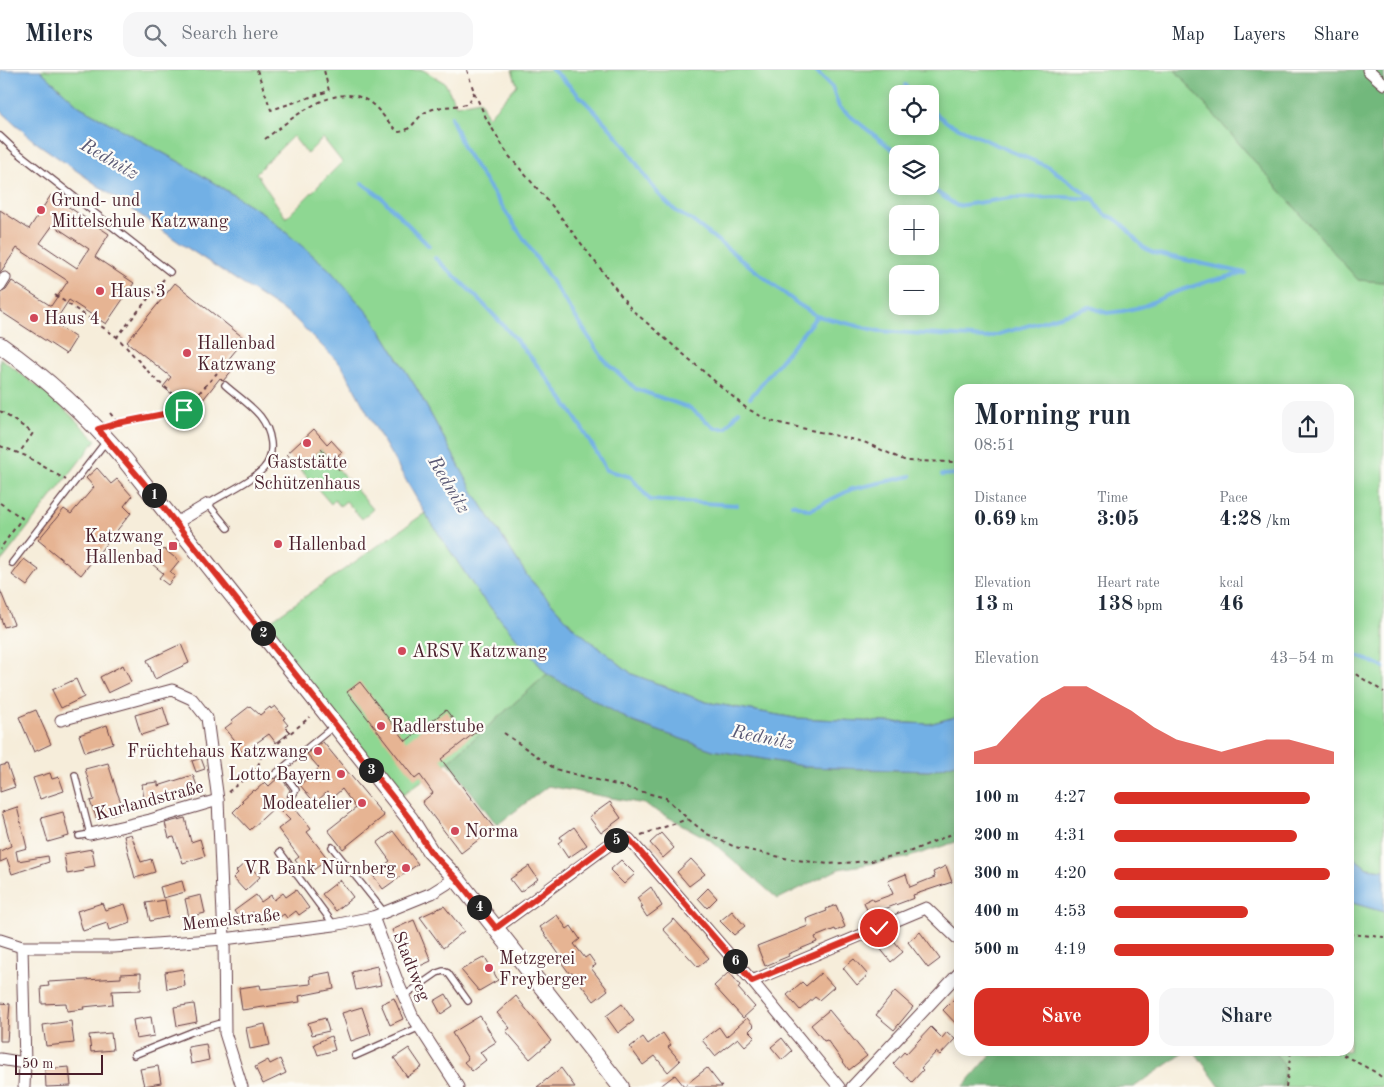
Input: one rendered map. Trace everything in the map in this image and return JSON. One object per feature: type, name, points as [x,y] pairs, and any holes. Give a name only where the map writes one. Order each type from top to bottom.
[{"type":"main road","points":[[0,344],[50,382],[103,434],[176,523],[410,819],[426,831],[438,845],[446,856],[456,878],[621,1087]]},
{"type":"street","points":[[1368,70],[1384,84]]},
{"type":"street","points":[[176,523],[208,504]]},
{"type":"street","name":"Kurlandstraße","points":[[61,720],[172,690],[192,699],[207,718],[218,800],[224,939],[225,1033],[242,1087]]},
{"type":"street","name":"Kurlandstraße","points":[[84,835],[150,820],[218,800]]},
{"type":"street","points":[[496,928],[614,840],[629,839],[752,981],[839,1087]]},
{"type":"street","name":"Memelstraße","points":[[0,940],[22,946],[114,947],[224,939],[334,925],[379,914],[432,892],[456,878]]},
{"type":"street","points":[[752,981],[926,908],[954,935]]},
{"type":"street","name":"Stadtweg","points":[[379,914],[404,996],[420,1028],[458,1087]]},
{"type":"street","points":[[22,946],[24,1087]]},
{"type":"street","points":[[852,1087],[954,978]]},
{"type":"street","points":[[0,1059],[25,1063]]},
{"type":"lane","points":[[0,136],[170,272]]},
{"type":"lane","points":[[225,385],[259,415],[269,432],[272,452],[265,468],[248,481],[208,504],[228,528]]},
{"type":"lane","points":[[12,563],[72,485],[103,434]]},
{"type":"lane","points":[[274,775],[335,725]]},
{"type":"lane","points":[[281,768],[296,790],[292,796]]},
{"type":"lane","points":[[75,775],[84,835]]},
{"type":"lane","points":[[332,847],[379,914]]},
{"type":"lane","points":[[280,852],[334,925]]},
{"type":"lane","points":[[404,996],[443,971],[448,973],[468,1001]]},
{"type":"lane","points":[[134,1055],[194,1031],[225,1022]]},
{"type":"lane","name":"Stadtweg","points":[[355,1056],[420,1028]]},
{"type":"path","points":[[257,70],[270,110],[328,91],[324,70]]},
{"type":"path","points":[[467,70],[474,92],[487,120],[509,156],[554,208],[632,310],[746,408],[770,421],[864,442],[906,461],[954,462]]},
{"type":"path","points":[[265,139],[299,113],[322,101],[338,96],[354,95],[369,102],[398,132],[405,132],[425,113],[436,108],[451,108],[469,103],[474,92]]},
{"type":"path","points":[[117,337],[170,272]]},
{"type":"path","points":[[55,295],[117,337],[154,378],[188,407]]},
{"type":"path","points":[[103,434],[118,423],[184,410],[217,373]]},
{"type":"path","points":[[0,410],[33,433],[20,453]]},
{"type":"path","points":[[110,413],[118,423]]},
{"type":"path","points":[[0,446],[26,456],[72,485]]},
{"type":"path","points":[[0,503],[22,518],[0,549]]},
{"type":"path","points":[[1354,673],[1384,692]]},
{"type":"path","points":[[218,800],[257,769],[261,757],[322,708]]},
{"type":"path","points":[[504,734],[555,769],[666,798],[688,820],[708,834],[735,847],[789,859],[828,864],[871,861],[899,854],[954,833]]},
{"type":"path","points":[[629,839],[688,820]]},
{"type":"path","points":[[1354,934],[1384,937]]},
{"type":"path","points":[[1286,1087],[1290,1056]]},
{"type":"path","points":[[1345,1056],[1384,1079]]},
{"type":"green space","points":[[40,70],[423,70],[445,83],[456,105],[480,100],[488,117],[517,85],[512,70],[1175,70],[1358,280],[1384,282],[1384,870],[1367,868],[1354,858],[1354,384],[954,384],[954,717],[929,724],[795,718],[706,702],[632,674],[573,627],[528,577],[474,493],[417,389],[374,320],[328,269],[263,213],[183,164],[79,106]],"holes":[[[293,136],[307,154],[323,138],[342,162],[286,218],[256,173]]]},
{"type":"green space","points":[[1175,70],[1384,70],[1384,282],[1358,280]]},
{"type":"green space","points":[[0,358],[53,398],[96,440],[0,563]]},
{"type":"green space","points":[[321,449],[373,509],[362,519],[346,501],[340,506],[335,500],[331,504],[300,469]]},
{"type":"green space","name":"ARSV Katzwang","points":[[425,513],[479,594],[547,674],[448,762],[395,800],[260,628]]},
{"type":"green space","points":[[547,674],[633,722],[713,750],[808,767],[929,771],[954,764],[954,843],[906,858],[839,869],[778,899],[710,840],[644,804],[548,786],[497,825],[448,762]]},
{"type":"green space","points":[[1354,903],[1384,912],[1384,1087],[1283,1087],[1284,1064],[1277,1056],[1354,1056]]},
{"type":"green space","points":[[990,1056],[1180,1056],[1134,1087],[963,1087]]},
{"type":"green space","points":[[1198,1056],[1277,1056],[1284,1064],[1283,1087],[1220,1087]]},
{"type":"water","name":"Rednitz","points":[[0,70],[40,70],[79,106],[183,164],[263,213],[329,269],[374,320],[417,389],[474,493],[528,577],[573,627],[632,674],[706,702],[795,718],[929,724],[954,717],[954,764],[929,771],[808,767],[713,750],[633,722],[547,674],[479,594],[425,513],[342,366],[293,317],[183,245],[34,141],[0,110]]},
{"type":"water","points":[[1354,858],[1367,868],[1384,870],[1384,912],[1354,903]]},
{"type":"building","points":[[51,195],[109,234],[95,257],[134,283],[106,324],[69,300],[54,323],[76,338],[66,354],[0,311],[0,293],[6,290],[12,281],[51,306],[68,281],[17,248],[0,273],[0,210],[29,229]],"holes":[[[53,225],[89,249],[77,268],[40,243]]]},
{"type":"building","name":"Hallenbad Katzwang","points":[[175,283],[245,339],[227,361],[234,368],[223,381],[220,378],[194,411],[163,387],[171,377],[127,342]]},
{"type":"building","points":[[314,429],[327,444],[331,440],[342,452],[338,455],[346,465],[339,470],[321,449],[300,469],[287,454]]},
{"type":"building","points":[[97,468],[111,484],[117,479],[132,496],[124,506],[131,513],[81,575],[38,540],[64,509],[71,514],[94,487],[86,478]]},
{"type":"building","points":[[164,549],[179,561],[170,572],[175,576],[168,585],[159,578],[163,573],[152,564]]},
{"type":"building","points":[[24,559],[39,570],[27,586],[12,575]]},
{"type":"building","points":[[0,590],[14,624],[4,627],[0,616]]},
{"type":"building","points":[[181,644],[189,663],[155,679],[147,660]]},
{"type":"building","points":[[123,665],[131,682],[108,693],[100,677]]},
{"type":"building","points":[[76,679],[84,697],[61,708],[52,690]]},
{"type":"building","points":[[360,682],[406,741],[446,710],[460,728],[469,721],[477,731],[441,759],[494,828],[461,853],[422,802],[433,793],[420,775],[415,779],[347,692]]},
{"type":"building","points":[[250,706],[260,715],[270,707],[271,709],[275,706],[285,718],[283,719],[288,725],[285,727],[290,732],[276,743],[269,734],[252,746],[256,751],[247,758],[225,728]]},
{"type":"building","points":[[163,707],[169,726],[141,735],[135,715]]},
{"type":"building","points":[[36,710],[51,744],[34,752],[19,717]]},
{"type":"building","points":[[107,725],[113,743],[85,752],[79,735]]},
{"type":"building","points":[[323,742],[384,816],[343,849],[328,830],[356,808],[342,789],[332,798],[327,792],[315,803],[300,785],[319,768],[307,754]]},
{"type":"building","points":[[201,758],[205,769],[196,772],[192,761]]},
{"type":"building","points":[[108,763],[124,810],[97,820],[90,801],[94,800],[85,769]]},
{"type":"building","points":[[7,764],[15,787],[0,792],[0,766]]},
{"type":"building","points":[[50,773],[52,779],[59,777],[64,791],[40,799],[33,778]]},
{"type":"building","points":[[193,775],[200,794],[177,802],[175,794],[144,800],[142,784],[158,782],[158,786]]},
{"type":"building","points":[[280,776],[290,790],[287,796],[292,801],[290,802],[311,829],[307,832],[328,859],[307,875],[295,860],[299,857],[278,829],[290,820],[276,806],[250,830],[233,812],[253,790],[255,791],[265,782],[269,786]]},
{"type":"building","points":[[610,802],[621,818],[601,833],[589,817]]},
{"type":"building","points":[[17,807],[27,848],[16,851],[18,861],[48,856],[49,862],[12,874],[7,859],[0,862],[0,851],[11,846],[2,812]]},
{"type":"building","points":[[63,812],[69,836],[48,842],[41,818]]},
{"type":"building","points":[[185,818],[191,842],[200,839],[205,856],[183,863],[174,837],[169,838],[165,823]]},
{"type":"building","points":[[574,827],[587,845],[568,858],[558,843],[562,840],[560,837]]},
{"type":"building","points":[[393,831],[418,864],[383,889],[372,874],[390,861],[377,843]]},
{"type":"building","points":[[661,833],[674,848],[663,858],[650,843]]},
{"type":"building","points":[[131,834],[141,862],[151,859],[155,872],[135,878],[124,836]]},
{"type":"building","points":[[92,849],[95,866],[83,868],[84,871],[67,874],[64,854]]},
{"type":"building","points":[[691,859],[705,874],[689,886],[677,872]]},
{"type":"building","points":[[621,860],[635,874],[624,884],[610,870]]},
{"type":"building","points":[[246,862],[260,877],[245,891],[233,878],[238,873],[236,871]]},
{"type":"building","points":[[529,866],[538,879],[520,892],[510,879]]},
{"type":"building","points":[[946,866],[952,882],[913,895],[914,898],[879,911],[880,914],[870,918],[864,902],[872,898],[874,901],[893,894],[888,881],[906,874],[910,887],[935,877],[933,872]]},
{"type":"building","points":[[340,880],[353,897],[336,911],[322,894]]},
{"type":"building","points":[[182,881],[185,892],[163,898],[160,887]]},
{"type":"building","points":[[651,887],[662,906],[647,917],[637,898]]},
{"type":"building","points":[[708,888],[717,898],[707,908],[698,898]]},
{"type":"building","points":[[296,890],[309,908],[299,915],[296,911],[287,918],[284,914],[275,921],[272,916],[262,924],[253,912],[241,921],[234,911],[256,895],[261,902],[271,895],[274,900],[283,893],[286,897]]},
{"type":"building","points":[[201,895],[205,913],[189,917],[185,899]]},
{"type":"building","points":[[165,900],[168,917],[150,921],[146,903]]},
{"type":"building","points":[[102,903],[105,910],[125,904],[131,923],[109,930],[107,923],[83,931],[77,911]]},
{"type":"building","points":[[836,905],[845,927],[815,937],[817,942],[765,966],[757,946],[808,926],[806,919],[827,911],[826,909]]},
{"type":"building","points":[[444,906],[464,931],[443,948],[420,917]]},
{"type":"building","points":[[732,911],[745,926],[734,935],[720,921]]},
{"type":"building","points":[[557,915],[567,929],[571,926],[580,939],[574,944],[585,958],[589,955],[596,965],[591,968],[608,990],[594,1001],[561,962],[563,960],[540,927]]},
{"type":"building","points":[[674,919],[709,958],[698,967],[663,929]]},
{"type":"building","points":[[414,920],[431,961],[409,971],[392,930]]},
{"type":"building","points":[[920,932],[940,959],[928,968],[908,942]]},
{"type":"building","points":[[891,937],[903,952],[891,962],[879,947]]},
{"type":"building","points":[[485,957],[498,980],[479,991],[461,970]]},
{"type":"building","points":[[854,959],[868,975],[857,985],[843,968]]},
{"type":"building","points":[[377,966],[381,985],[356,990],[352,972]]},
{"type":"building","points":[[183,969],[185,986],[167,989],[165,972]]},
{"type":"building","points":[[331,972],[334,989],[299,996],[300,1002],[242,1010],[239,988],[260,985],[261,989],[311,984],[310,976]]},
{"type":"building","points":[[729,972],[740,985],[738,988],[755,1007],[743,1018],[714,986]]},
{"type":"building","points":[[141,973],[141,990],[112,991],[113,1004],[83,1007],[84,1009],[67,1011],[66,1003],[42,1004],[41,987],[49,986],[48,982],[121,978],[121,974]]},
{"type":"building","points":[[821,973],[834,987],[819,1000],[815,997],[800,1010],[787,995],[802,982],[806,986]]},
{"type":"building","points":[[895,991],[913,1007],[894,1030],[876,1015]]},
{"type":"building","points":[[446,994],[453,1006],[441,1014],[434,1001]]},
{"type":"building","points":[[516,996],[551,1041],[530,1059],[506,1031],[510,1028],[497,1013]]},
{"type":"building","points":[[394,998],[403,1019],[390,1025],[381,1004]]},
{"type":"building","points":[[954,999],[954,1022],[943,1010]]},
{"type":"building","points":[[0,1003],[10,1004],[7,1041],[0,1041]]},
{"type":"building","points":[[194,1004],[197,1022],[177,1026],[174,1007]]},
{"type":"building","points":[[622,1004],[634,1021],[618,1033],[606,1016]]},
{"type":"building","points":[[362,1007],[371,1034],[351,1041],[342,1013]]},
{"type":"building","points":[[829,1010],[867,1056],[849,1070],[827,1040],[824,1041],[811,1025]]},
{"type":"building","points":[[480,1016],[496,1042],[480,1052],[486,1060],[472,1071],[464,1062],[468,1059],[452,1033]]},
{"type":"building","points":[[151,1017],[154,1036],[136,1039],[133,1020]]},
{"type":"building","points":[[325,1018],[329,1031],[312,1035],[308,1023]]},
{"type":"building","points":[[747,1018],[754,1026],[749,1031],[755,1037],[745,1046],[738,1038],[715,1056],[702,1040],[719,1027],[726,1037]]},
{"type":"building","points":[[71,1021],[74,1043],[46,1046],[43,1025]]},
{"type":"building","points":[[265,1024],[270,1045],[250,1049],[246,1028]]},
{"type":"building","points":[[931,1027],[942,1038],[947,1032],[954,1038],[940,1055],[936,1052],[921,1068],[923,1070],[912,1082],[893,1064],[904,1052],[906,1054]]},
{"type":"building","points":[[111,1033],[113,1050],[91,1052],[89,1035]]},
{"type":"building","points":[[663,1033],[671,1045],[668,1047],[680,1061],[668,1072],[655,1056],[643,1065],[630,1047],[643,1037],[648,1044]]},
{"type":"building","points":[[331,1036],[335,1050],[318,1055],[314,1044]]},
{"type":"building","points":[[782,1038],[792,1051],[782,1060],[771,1047]]},
{"type":"building","points":[[206,1044],[209,1060],[191,1064],[188,1047]]},
{"type":"building","points":[[409,1048],[422,1067],[407,1077],[394,1058]]},
{"type":"building","points":[[280,1059],[286,1073],[263,1084],[255,1067],[268,1060],[270,1064]]},
{"type":"building","points":[[158,1066],[161,1083],[144,1086],[140,1069]]},
{"type":"building","points":[[69,1067],[71,1086],[46,1087],[45,1069]]},
{"type":"building","points":[[561,1068],[575,1087],[537,1087]]},
{"type":"building","points":[[707,1068],[722,1087],[659,1087],[675,1075],[684,1086]]},
{"type":"waterway","points":[[552,70],[610,127],[653,187],[670,206],[690,219],[798,304],[817,316],[879,331],[986,338],[1090,307],[1107,313],[1141,307],[1173,293],[1209,281],[1245,273],[1154,253],[1143,247],[1122,224],[1114,218],[1105,215],[1094,199],[1049,167],[948,123],[939,116]]},
{"type":"waterway","points":[[815,70],[832,87],[839,107],[889,147]]},
{"type":"waterway","points":[[451,117],[464,149],[604,360],[636,389],[690,408],[715,428],[726,428],[739,411]]},
{"type":"waterway","points":[[362,183],[381,197],[429,246]]},
{"type":"waterway","points":[[939,194],[957,206],[1010,198],[1063,197],[1092,199]]},
{"type":"waterway","points":[[435,258],[484,305],[530,356],[571,411],[606,470],[631,477],[650,500],[737,505]]},
{"type":"waterway","points":[[750,398],[817,316]]},
{"type":"waterway","points":[[942,475],[954,474]]},
{"type":"waterway","points":[[792,504],[810,510],[852,489],[911,476]]},
{"type":"waterway","points":[[1354,656],[1384,667]]},
{"type":"place","name":"Grund- und Mittelschule Katzwang","points":[[41,210]]},
{"type":"place","name":"Haus 3","points":[[100,291]]},
{"type":"place","name":"Haus 4","points":[[34,318]]},
{"type":"place","name":"Hallenbad Katzwang","points":[[187,353]]},
{"type":"place","name":"Gaststätte Schützenhaus","points":[[307,443]]},
{"type":"place","name":"Hallenbad","points":[[278,544]]},
{"type":"place","name":"Katzwang Hallenbad","points":[[173,546]]},
{"type":"place","name":"ARSV Katzwang","points":[[402,651]]},
{"type":"place","name":"Radlerstube","points":[[381,726]]},
{"type":"place","name":"Früchtehaus Katzwang","points":[[318,751]]},
{"type":"place","name":"Lotto Bayern","points":[[341,774]]},
{"type":"place","name":"Modeatelier","points":[[362,803]]},
{"type":"place","name":"Norma","points":[[455,831]]},
{"type":"place","name":"VR Bank Nürnberg","points":[[406,868]]},
{"type":"place","name":"Metzgerei Freyberger","points":[[489,968]]},
{"type":"route","points":[[184,410],[118,423],[98,429],[148,488],[410,819],[430,851],[456,878],[496,928],[614,840],[629,839],[752,981],[879,928]]}]
